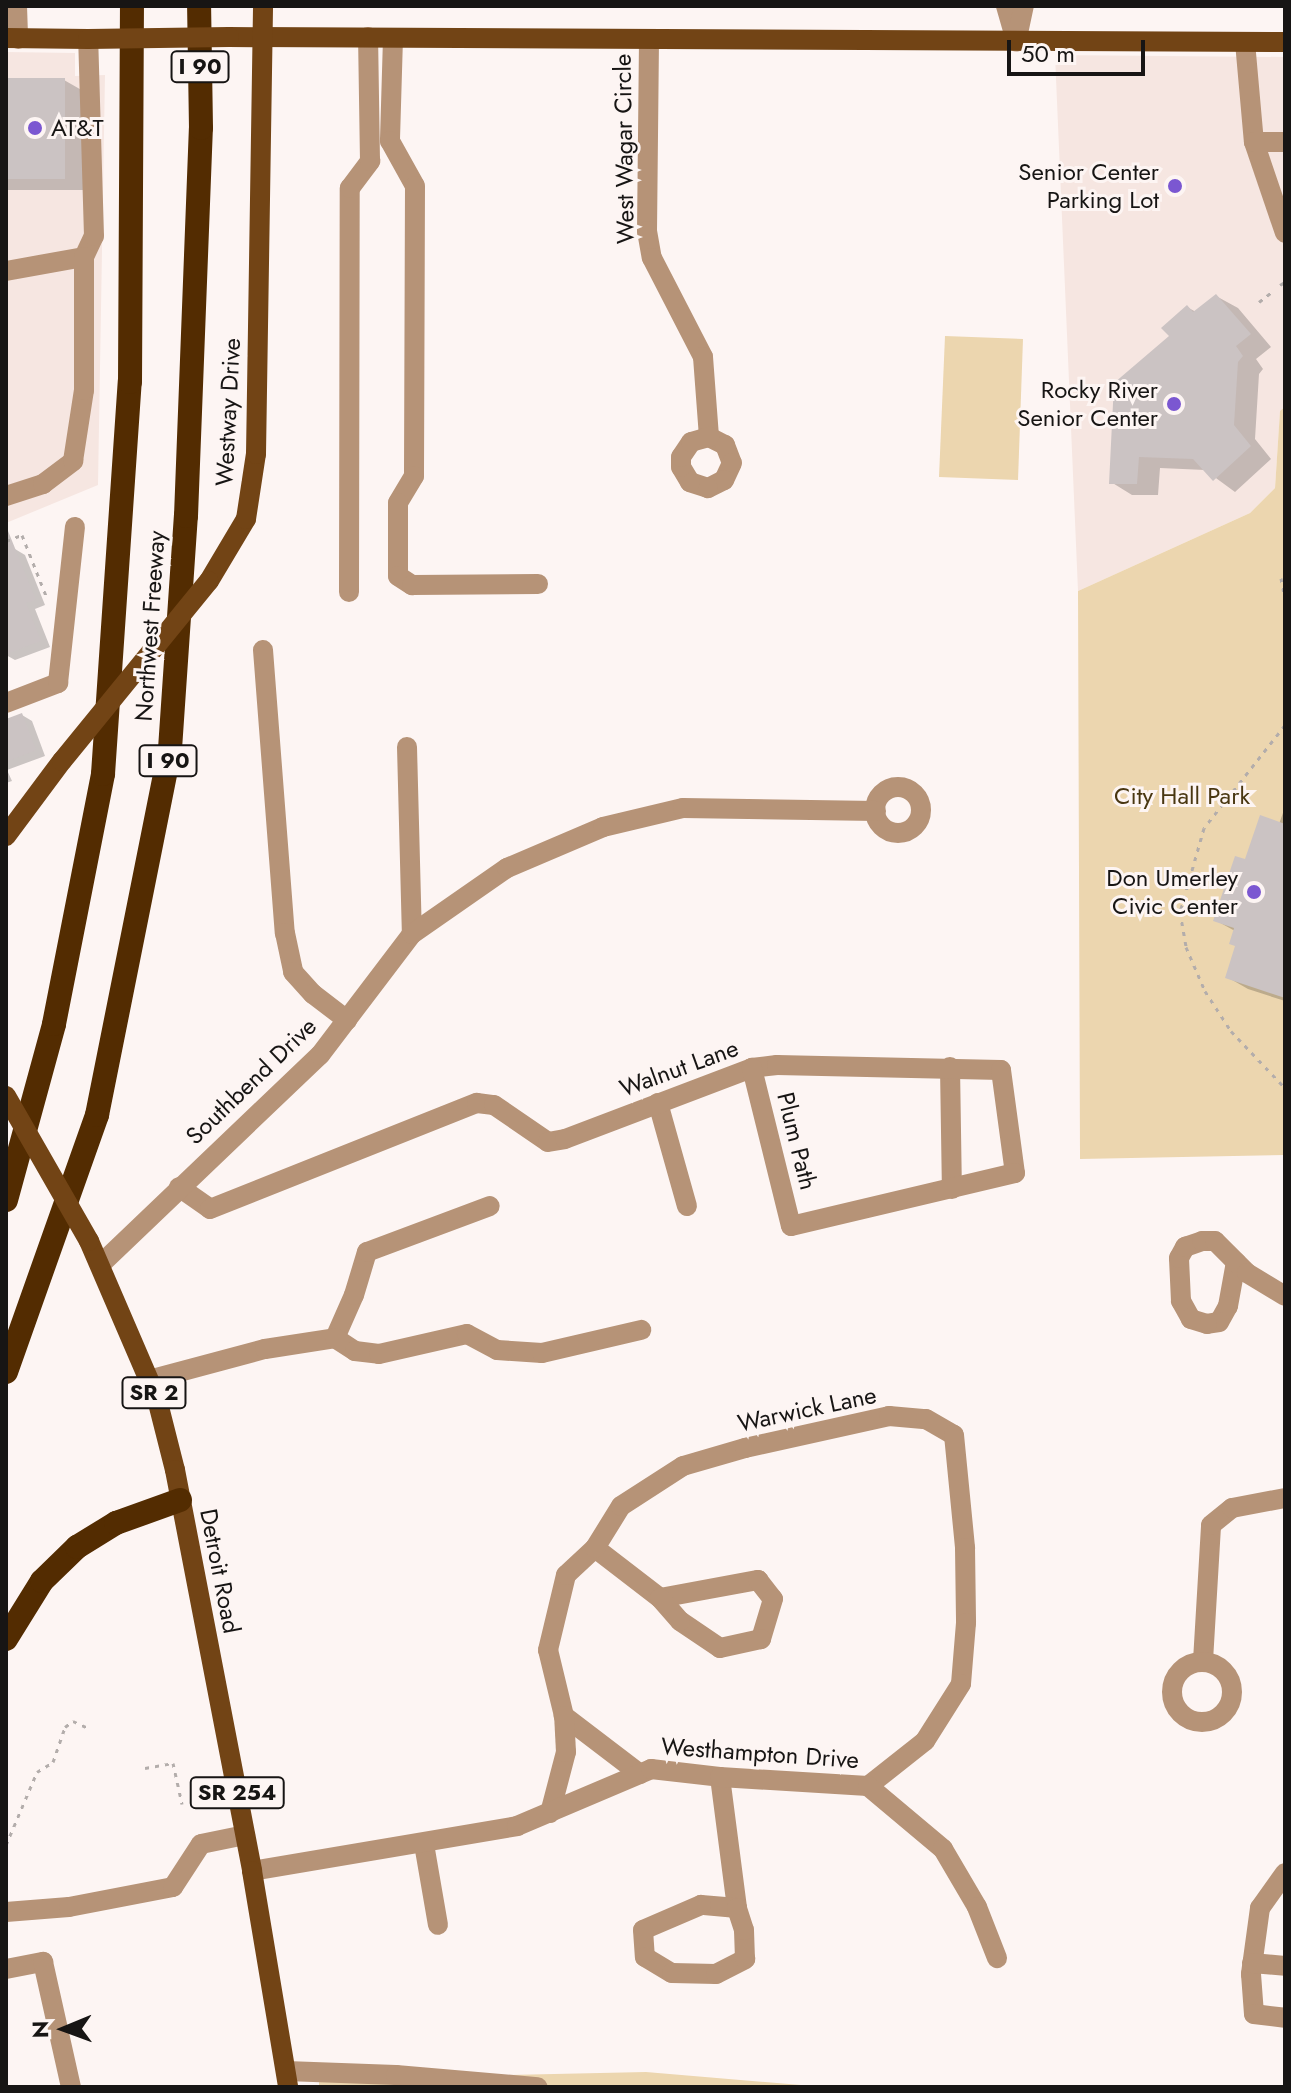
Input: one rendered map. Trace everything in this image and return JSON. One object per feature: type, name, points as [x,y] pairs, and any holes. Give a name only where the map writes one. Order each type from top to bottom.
[{"type":"highway","name":"Northwest Freeway","points":[[6,1200],[54,1024],[103,774],[130,382],[132,6]]},
{"type":"highway","name":"Northwest Freeway","points":[[6,1372],[97,1115],[170,749],[186,516],[201,128],[199,6]]},
{"type":"highway","points":[[6,1639],[42,1581],[77,1547],[116,1523],[180,1500]]},
{"type":"main road","name":"Westway Drive","points":[[6,836],[62,761],[209,581],[246,519],[256,454],[263,6]]},
{"type":"main road","points":[[12,38],[263,36],[1285,42]]},
{"type":"main road","name":"Detroit Road","points":[[6,1096],[101,1264],[149,1380],[180,1500],[252,1871],[287,2079]]},
{"type":"street","points":[[12,38],[17,6]]},
{"type":"street","points":[[1006,6],[1016,42]]},
{"type":"street","points":[[1016,42],[1024,6]]},
{"type":"street","points":[[349,592],[350,188],[370,161],[368,37]]},
{"type":"street","points":[[393,38],[390,141],[415,186],[414,476],[398,503],[398,576],[412,585],[538,584]]},
{"type":"street","points":[[6,496],[43,484],[73,461],[84,390],[84,257],[94,236],[88,39]]},
{"type":"street","name":"West Wagar Circle","points":[[649,40],[647,231],[652,258],[703,357],[709,437]]},
{"type":"street","points":[[1245,42],[1254,142],[1285,233]]},
{"type":"street","points":[[1254,142],[1285,142]]},
{"type":"street","points":[[6,271],[84,257]]},
{"type":"street","points":[[6,703],[58,683],[75,527]]},
{"type":"street","points":[[263,650],[285,933],[293,972],[313,994],[347,1020]]},
{"type":"street","points":[[407,747],[412,934]]},
{"type":"street","name":"Southbend Drive","points":[[101,1264],[320,1055],[412,934],[507,868],[603,827],[683,808],[876,811]]},
{"type":"street","name":"Walnut Lane","points":[[179,1187],[210,1209],[477,1103],[494,1105],[548,1142],[565,1139],[752,1068],[777,1065],[1001,1070],[1015,1173],[791,1226]]},
{"type":"street","points":[[950,1067],[952,1189]]},
{"type":"street","name":"Plum Path","points":[[752,1068],[791,1226]]},
{"type":"street","points":[[658,1103],[687,1206]]},
{"type":"street","points":[[335,1338],[354,1295],[367,1252],[490,1206]]},
{"type":"street","points":[[1236,1262],[1247,1273],[1285,1296]]},
{"type":"street","points":[[149,1380],[265,1349],[335,1338],[355,1351],[379,1354],[467,1334],[497,1350],[542,1353],[641,1330]]},
{"type":"street","name":"Warwick Lane","points":[[550,1813],[566,1752],[564,1716],[548,1650],[566,1575],[595,1548],[621,1506],[683,1466],[745,1448],[889,1416],[926,1419],[954,1435],[965,1548],[966,1623],[961,1684],[925,1741],[868,1786]]},
{"type":"street","points":[[1203,1661],[1211,1525],[1232,1508],[1285,1498]]},
{"type":"street","points":[[595,1548],[660,1598],[680,1621],[720,1648],[761,1639],[773,1599],[758,1580],[660,1598]]},
{"type":"street","points":[[564,1716],[640,1774]]},
{"type":"street","name":"Westhampton Drive","points":[[252,1871],[517,1826],[651,1769],[720,1777],[868,1786],[943,1849],[977,1907],[997,1958]]},
{"type":"street","points":[[720,1777],[737,1908],[744,1930],[745,1959],[716,1974],[672,1973],[645,1957],[643,1930],[701,1905],[737,1908]]},
{"type":"street","points":[[6,1912],[69,1907],[173,1887],[201,1844],[245,1835]]},
{"type":"street","points":[[424,1844],[438,1925]]},
{"type":"street","points":[[1285,1873],[1260,1908],[1252,1963],[1254,2014],[1285,2018]]},
{"type":"street","points":[[6,1969],[43,1962],[71,2087]]},
{"type":"street","points":[[1252,1963],[1285,1966]]},
{"type":"street","points":[[287,2079],[396,2075],[537,2087]]},
{"type":"path","points":[[1259,302],[1272,292]]},
{"type":"path","points":[[6,541],[22,535],[48,602]]},
{"type":"path","points":[[1281,578],[1285,599]]},
{"type":"path","points":[[1285,725],[1204,828],[1180,912],[1186,947],[1205,991],[1231,1031],[1285,1088]]},
{"type":"path","points":[[6,1845],[20,1820],[37,1772],[53,1762],[65,1727],[73,1721],[88,1728]]},
{"type":"path","points":[[145,1768],[173,1763],[182,1804]]},
{"type":"shaded area","points":[[6,52],[75,53],[75,76],[105,75],[98,485],[6,523]]},
{"type":"shaded area","points":[[1055,55],[1285,57],[1285,407],[1280,412],[1275,488],[1250,513],[1078,591]]},
{"type":"green space","points":[[945,336],[1023,339],[1018,480],[939,477]]},
{"type":"green space","name":"City Hall Park","points":[[1285,407],[1285,1155],[1080,1159],[1078,591],[1250,513],[1275,488],[1280,411]]},
{"type":"green space","points":[[646,2072],[825,2087],[319,2087],[319,2079]]},
{"type":"building","name":"AT&T","points":[[6,78],[65,78],[65,179],[6,179]]},
{"type":"building","name":"Rocky River Senior Center","points":[[1216,294],[1251,334],[1236,346],[1243,356],[1238,362],[1234,425],[1251,446],[1213,481],[1193,459],[1139,457],[1137,484],[1109,484],[1114,383],[1169,336],[1161,328],[1187,305],[1193,312]]},
{"type":"building","points":[[6,526],[36,600],[26,603],[41,641],[6,654]]},
{"type":"building","points":[[22,713],[36,750],[6,762],[6,719]]},
{"type":"building","name":"Don Umerley Civic Center","points":[[1260,815],[1285,824],[1285,998],[1225,978],[1235,946],[1229,944],[1234,928],[1213,921],[1235,856],[1245,859]]},
{"type":"place","name":"AT&T","points":[[35,128]]},
{"type":"place","name":"Senior Center Parking Lot","points":[[1175,186]]},
{"type":"place","name":"Rocky River Senior Center","points":[[1174,404]]},
{"type":"place","name":"Don Umerley Civic Center","points":[[1254,892]]}]
